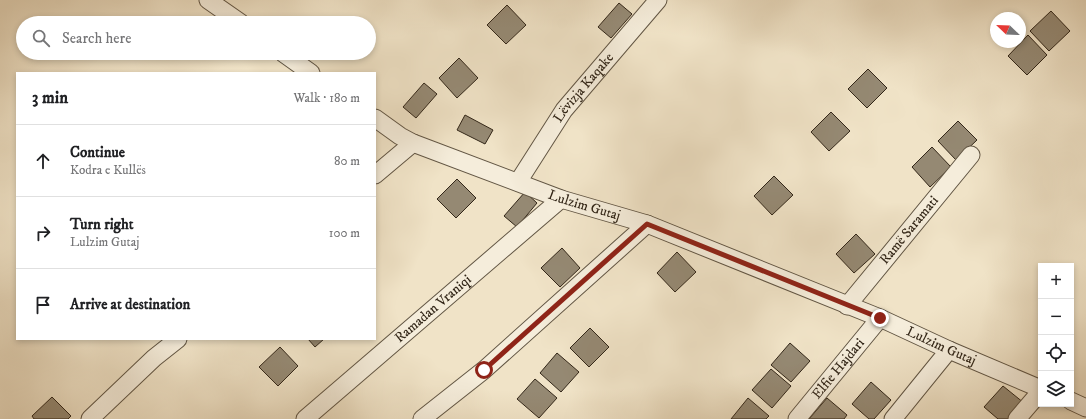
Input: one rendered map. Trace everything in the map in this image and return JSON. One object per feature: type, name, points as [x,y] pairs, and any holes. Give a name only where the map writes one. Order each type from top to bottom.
[{"type":"street","name":"Lëvizja Kaqake","points":[[518,182],[564,110],[658,0]]},
{"type":"street","points":[[219,3],[233,16]]},
{"type":"street","points":[[293,60],[310,72]]},
{"type":"street","name":"Lulzim Gutaj","points":[[376,119],[400,136],[413,143],[561,199],[647,224],[847,306],[880,318],[1038,389]]},
{"type":"street","points":[[376,174],[413,143]]},
{"type":"street","name":"Ramë Saramati","points":[[847,306],[971,155]]},
{"type":"street","name":"Ramadan Vraniqi","points":[[305,419],[561,199]]},
{"type":"street","points":[[422,419],[484,370],[647,224]]},
{"type":"street","name":"Elfie Hajdari","points":[[797,419],[880,318]]},
{"type":"street","points":[[90,419],[154,358],[177,340]]},
{"type":"street","points":[[893,419],[949,350]]},
{"type":"street","points":[[1017,419],[1038,394]]},
{"type":"street","points":[[1074,402],[1086,408]]},
{"type":"building","points":[[619,3],[632,14],[611,38],[598,27]]},
{"type":"building","points":[[507,5],[526,25],[506,44],[487,25]]},
{"type":"building","points":[[1051,11],[1070,31],[1049,51],[1030,31]]},
{"type":"building","points":[[1028,35],[1047,55],[1027,75],[1008,56],[1016,48],[1026,48],[1026,37]]},
{"type":"building","points":[[459,58],[478,78],[457,98],[439,78]]},
{"type":"building","points":[[868,69],[887,88],[867,108],[848,89]]},
{"type":"building","points":[[424,83],[437,94],[416,118],[403,107]]},
{"type":"building","points":[[831,112],[850,131],[829,151],[811,132]]},
{"type":"building","points":[[465,115],[493,130],[485,144],[457,130]]},
{"type":"building","points":[[958,121],[977,140],[956,160],[938,141]]},
{"type":"building","points":[[932,147],[951,167],[930,187],[912,167]]},
{"type":"building","points":[[774,176],[793,195],[772,215],[754,196]]},
{"type":"building","points":[[457,179],[476,198],[456,218],[437,199]]},
{"type":"building","points":[[525,192],[537,203],[517,227],[504,216]]},
{"type":"building","points":[[856,234],[875,254],[854,273],[836,254]]},
{"type":"building","points":[[562,248],[580,268],[560,287],[541,268]]},
{"type":"building","points":[[677,252],[696,272],[675,292],[657,273]]},
{"type":"building","points":[[590,328],[609,347],[589,367],[570,348]]},
{"type":"building","points":[[309,340],[323,340],[315,347]]},
{"type":"building","points":[[790,343],[810,361],[791,382],[771,365]]},
{"type":"building","points":[[280,347],[298,366],[278,386],[259,367]]},
{"type":"building","points":[[557,353],[579,372],[561,392],[540,373]]},
{"type":"building","points":[[771,369],[791,386],[772,408],[752,390]]},
{"type":"building","points":[[535,379],[557,398],[539,418],[517,399]]},
{"type":"building","points":[[871,382],[891,400],[874,419],[869,419],[852,404]]},
{"type":"building","points":[[1003,386],[1024,403],[1010,419],[998,419],[984,407]]},
{"type":"building","points":[[52,397],[71,416],[68,419],[34,419],[32,416]]},
{"type":"building","points":[[748,398],[769,416],[766,419],[731,419]]},
{"type":"building","points":[[827,398],[847,415],[844,419],[809,419]]},
{"type":"route","points":[[484,370],[647,224],[847,306],[880,318]]}]
